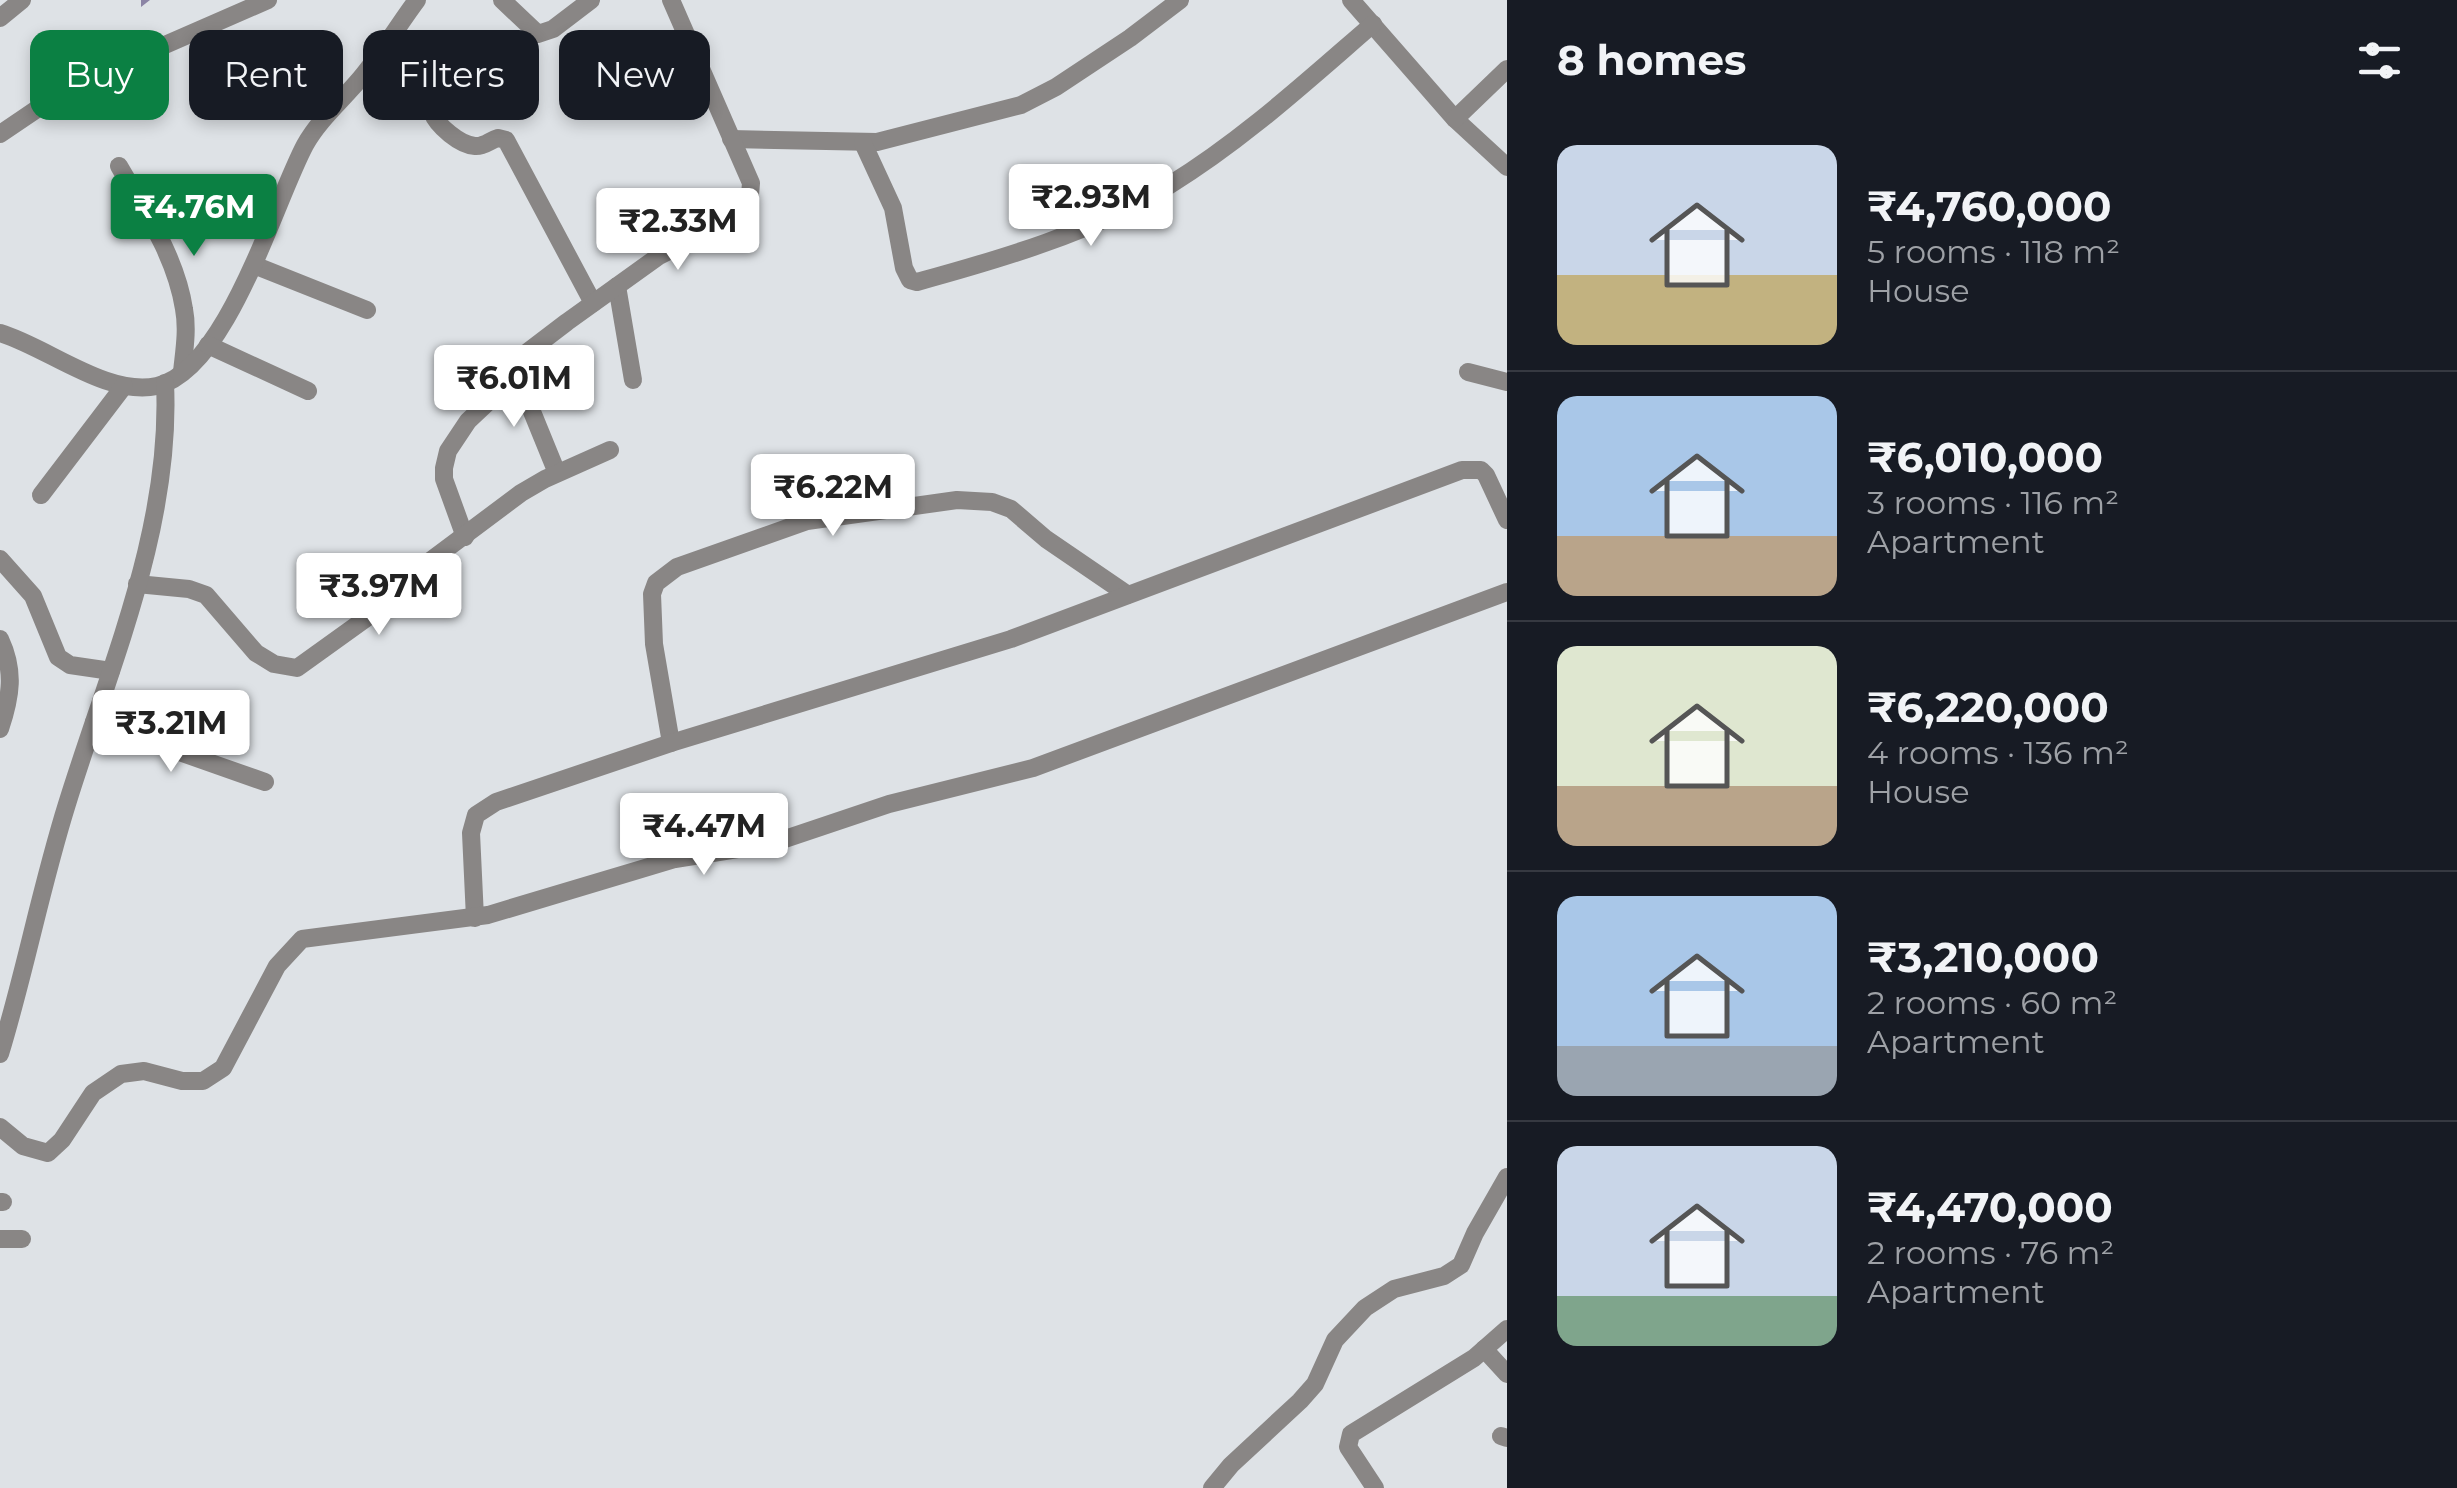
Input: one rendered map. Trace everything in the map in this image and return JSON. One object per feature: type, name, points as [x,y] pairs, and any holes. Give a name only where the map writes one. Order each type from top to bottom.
[{"type":"street","points":[[0,18],[22,0]]},
{"type":"street","points":[[0,134],[71,86],[268,0]]},
{"type":"street","points":[[396,30],[417,0]]},
{"type":"street","points":[[502,0],[538,34],[554,29],[590,0]]},
{"type":"street","points":[[465,536],[444,479],[444,461],[468,421],[505,386],[530,349],[659,256],[749,207],[751,183],[671,0]]},
{"type":"street","points":[[731,138],[863,143],[920,133],[1021,105],[1100,58],[1180,0]]},
{"type":"street","points":[[1351,0],[1455,119],[1507,167]]},
{"type":"street","points":[[863,143],[893,208],[907,276],[917,282],[1065,234],[1168,186],[1294,95],[1372,24]]},
{"type":"street","points":[[1455,119],[1507,69]]},
{"type":"street","points":[[0,333],[124,386],[155,387],[182,372],[226,319],[254,265],[306,143],[363,72]]},
{"type":"street","points":[[437,120],[470,146],[498,138],[506,140],[592,304]]},
{"type":"street","points":[[119,166],[158,234],[182,295],[186,314],[182,372]]},
{"type":"street","points":[[254,265],[367,310]]},
{"type":"street","points":[[617,286],[633,380]]},
{"type":"street","points":[[208,344],[308,392]]},
{"type":"street","points":[[515,370],[557,473]]},
{"type":"street","points":[[1468,372],[1507,382]]},
{"type":"street","points":[[0,1054],[56,840],[137,584],[164,450],[165,383]]},
{"type":"street","points":[[40,495],[124,386]]},
{"type":"street","points":[[137,584],[206,595],[263,658],[284,668],[297,668],[368,616],[402,582],[521,493],[610,450]]},
{"type":"street","points":[[476,918],[471,833],[483,808],[671,743],[1011,638],[1462,470],[1480,470],[1486,475],[1507,520]]},
{"type":"street","points":[[671,743],[654,644],[652,594],[656,583],[677,567],[808,521],[957,500],[992,502],[1011,509],[1046,540],[1128,595]]},
{"type":"street","points":[[0,559],[33,596],[58,657],[70,665],[111,671]]},
{"type":"street","points":[[0,1127],[23,1146],[48,1153],[62,1140],[93,1094],[121,1074],[144,1071],[182,1081],[210,1078],[234,1052],[277,966],[302,939],[476,918],[675,859],[770,844],[888,804],[1033,768],[1507,592]]},
{"type":"street","points":[[0,639],[10,664],[11,686],[0,728]]},
{"type":"street","points":[[94,722],[265,782]]},
{"type":"street","points":[[1212,1488],[1315,1384],[1335,1340],[1365,1308],[1394,1288],[1444,1276],[1461,1265],[1507,1176]]},
{"type":"street","points":[[0,1239],[22,1239]]},
{"type":"street","points":[[1375,1488],[1348,1447],[1350,1434],[1484,1349],[1507,1329]]},
{"type":"street","points":[[1484,1349],[1507,1374]]}]
